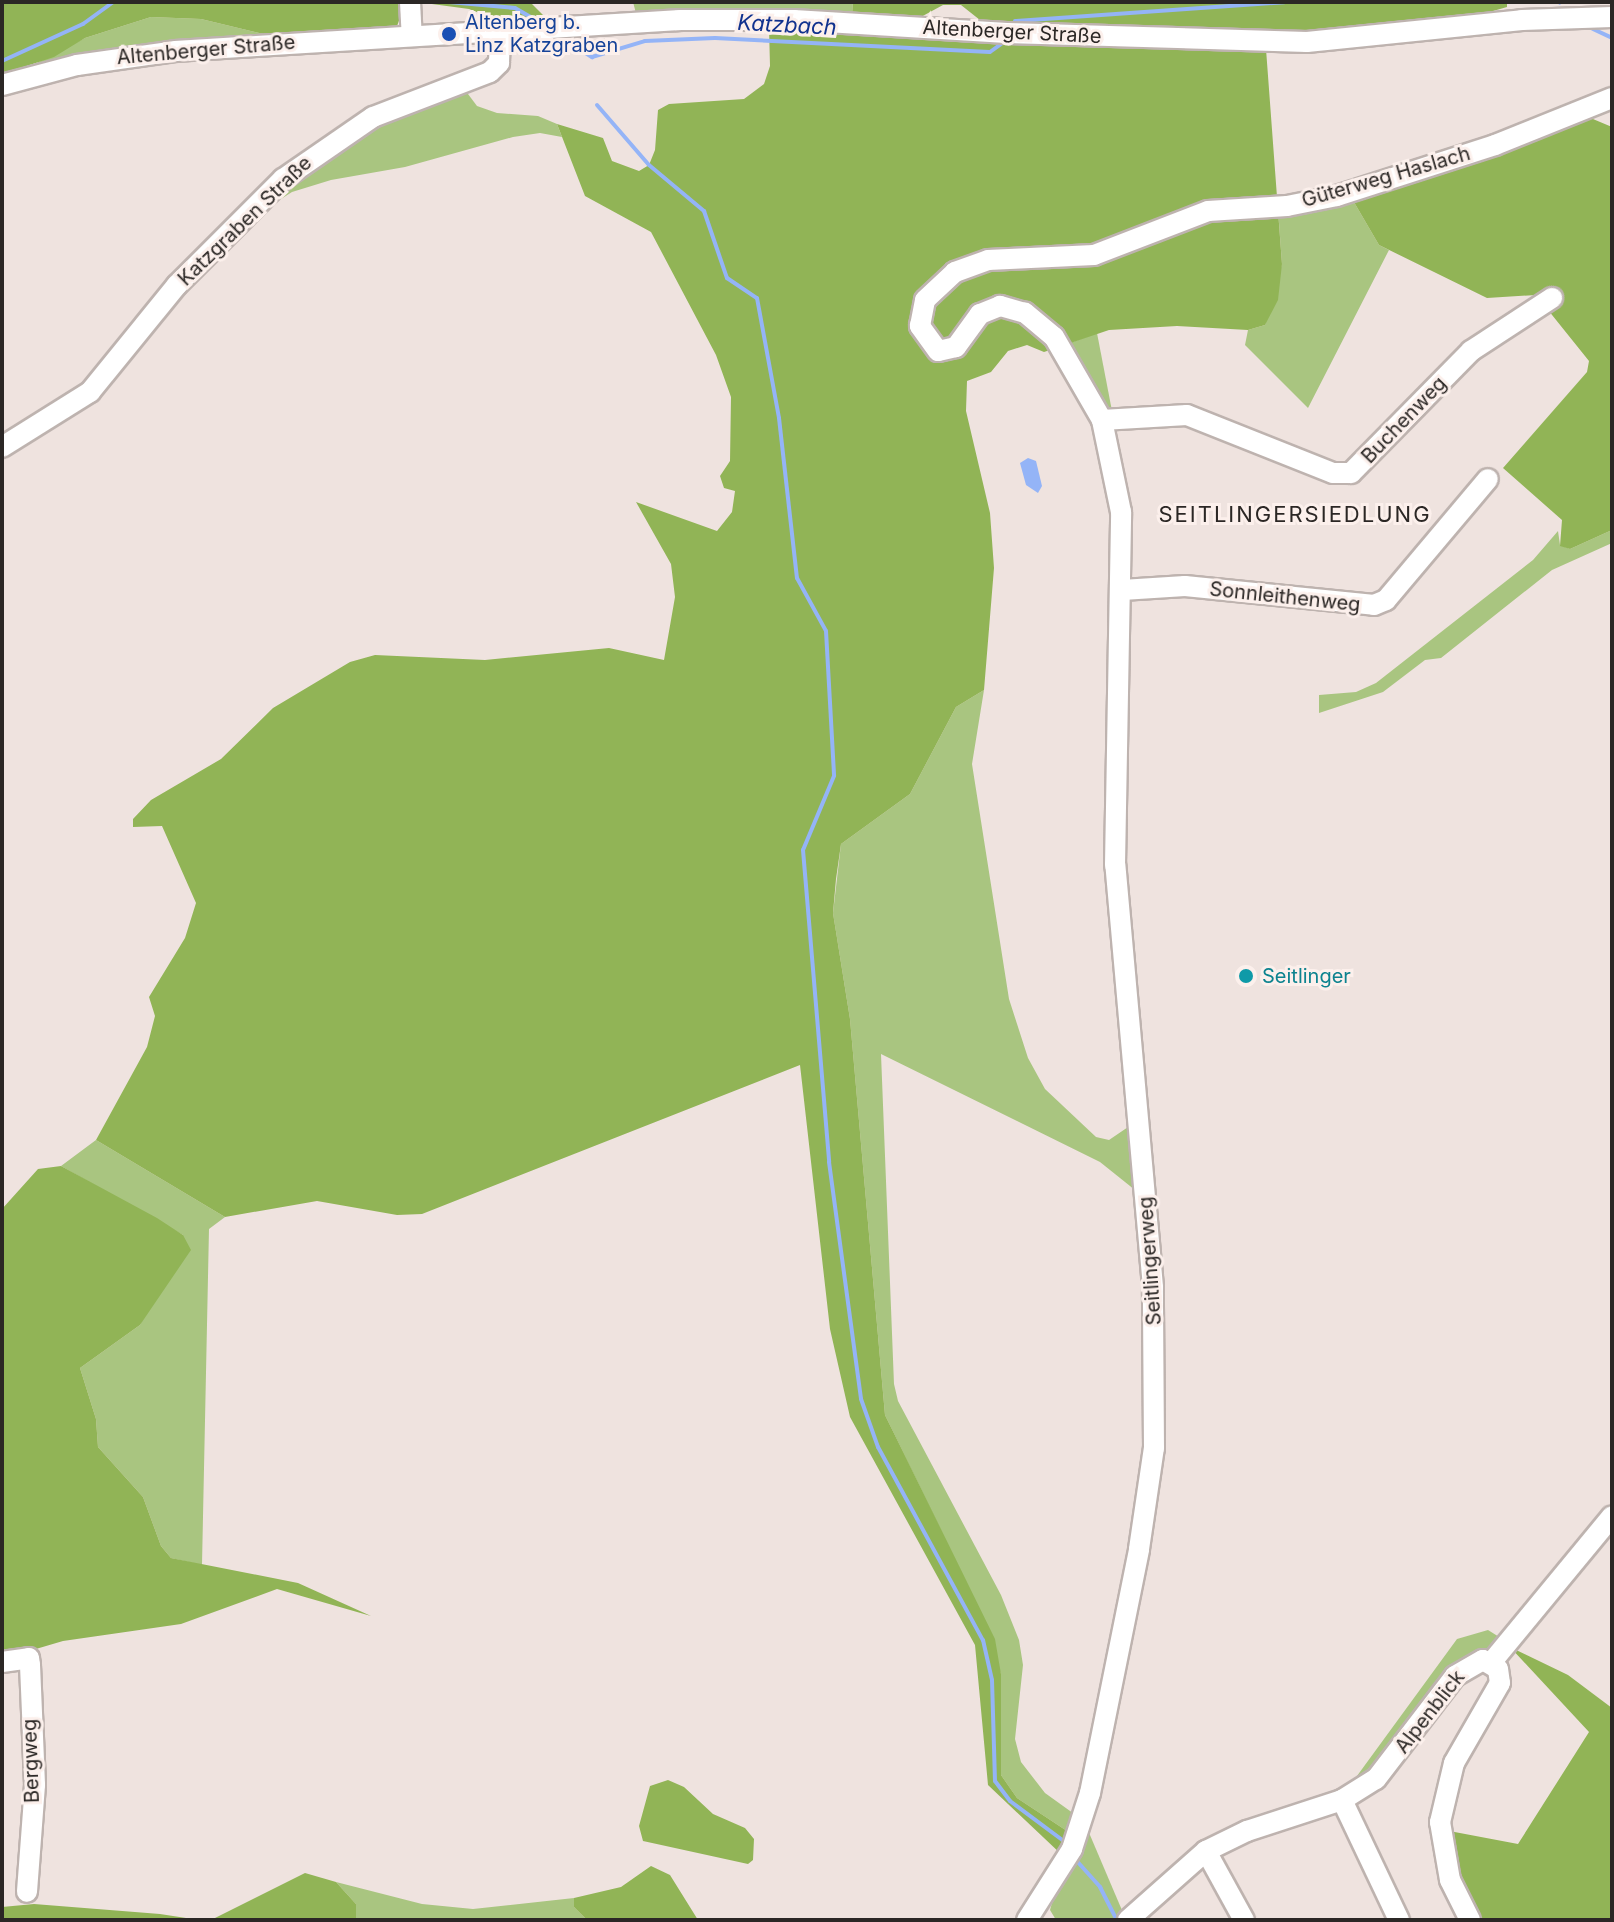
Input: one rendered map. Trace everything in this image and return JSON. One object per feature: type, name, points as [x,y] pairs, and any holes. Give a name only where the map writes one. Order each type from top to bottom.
[{"type":"street","points":[[410,7],[412,36]]},
{"type":"street","name":"Altenberger Straße","points":[[2,85],[113,58],[723,18],[1307,42],[1522,20],[1612,17]]},
{"type":"street","name":"Katzgraben Straße","points":[[2,447],[90,392],[177,285],[283,179],[373,117],[490,72],[499,63],[500,32]]},
{"type":"street","name":"Güterweg Haslach","points":[[1122,590],[1119,490],[1102,420],[1054,337],[1025,313],[990,308],[956,347],[938,351],[931,347],[920,326],[932,289],[955,272],[988,260],[1094,255],[1208,211],[1287,206],[1337,196],[1495,145],[1612,98]]},
{"type":"street","name":"Buchenweg","points":[[1102,420],[1187,415],[1333,473],[1351,473],[1471,351],[1552,298]]},
{"type":"street","name":"Sonnleithenweg","points":[[1122,590],[1185,586],[1374,605],[1386,600],[1488,479]]},
{"type":"street","name":"Seitlingerweg","points":[[1034,1918],[1072,1849],[1090,1793],[1154,1448],[1153,1287],[1114,833],[1122,590]]},
{"type":"street","points":[[1491,1663],[1612,1516]]},
{"type":"street","name":"Bergweg","points":[[2,1662],[29,1658],[30,1665],[35,1785],[27,1892]]},
{"type":"street","name":"Alpenblick","points":[[1128,1920],[1206,1851],[1247,1831],[1342,1800],[1389,1765],[1455,1676],[1469,1664],[1491,1663],[1500,1683],[1454,1763],[1440,1822],[1450,1880],[1470,1920]]},
{"type":"street","points":[[1342,1800],[1399,1920]]},
{"type":"street","points":[[1206,1851],[1244,1920]]},
{"type":"green space","points":[[2,2],[402,2],[402,12],[396,29],[272,36],[201,19],[151,17],[85,38],[54,57],[2,74]]},
{"type":"green space","points":[[417,2],[530,2],[547,19],[500,21],[469,9]]},
{"type":"green space","points":[[633,2],[853,2],[852,15],[637,17]]},
{"type":"green space","points":[[853,2],[1507,2],[1507,7],[1465,19],[1328,34],[985,24],[961,5],[943,5],[919,18],[852,15]]},
{"type":"green space","points":[[151,17],[201,19],[272,36],[179,39],[31,66],[85,38]]},
{"type":"green space","points":[[769,28],[1266,49],[1282,264],[1278,300],[1265,325],[1248,330],[1177,326],[1109,330],[1044,352],[1027,345],[1008,351],[991,372],[967,381],[966,411],[990,513],[994,568],[984,690],[956,707],[910,794],[841,844],[836,879],[833,913],[850,1019],[885,1415],[995,1639],[1001,1674],[1001,1775],[1017,1798],[1070,1833],[1062,1855],[988,1785],[975,1645],[850,1417],[830,1329],[800,1065],[422,1214],[397,1215],[317,1201],[225,1217],[96,1140],[147,1047],[155,1016],[149,997],[185,938],[196,903],[162,826],[133,827],[133,819],[151,800],[221,759],[273,708],[350,662],[375,655],[485,660],[609,648],[664,660],[675,597],[671,564],[636,502],[717,531],[732,512],[735,491],[724,488],[720,476],[730,461],[731,397],[716,355],[651,232],[585,196],[557,124],[603,138],[612,161],[639,171],[649,165],[655,150],[658,110],[669,104],[744,99],[764,84],[770,66]]},
{"type":"green space","points":[[465,90],[477,106],[497,113],[538,116],[557,124],[562,137],[540,133],[513,137],[405,167],[331,180],[292,192],[253,217],[273,195],[365,126]]},
{"type":"green space","points":[[1581,114],[1612,127],[1612,530],[1570,549],[1560,546],[1562,520],[1503,468],[1587,372],[1589,361],[1536,295],[1487,298],[1379,245],[1351,197]]},
{"type":"green space","points":[[1351,197],[1379,245],[1389,250],[1308,408],[1245,345],[1248,330],[1265,325],[1282,264],[1278,209]]},
{"type":"green space","points":[[1097,333],[1112,411],[1106,411],[1067,344]]},
{"type":"green space","points":[[1612,530],[1612,543],[1552,570],[1441,658],[1425,660],[1383,692],[1319,713],[1319,695],[1356,692],[1376,683],[1533,560],[1558,531],[1560,545],[1570,549]]},
{"type":"green space","points":[[984,690],[972,764],[1009,999],[1028,1058],[1045,1089],[1096,1137],[1109,1140],[1134,1123],[1140,1194],[1100,1162],[881,1054],[894,1384],[898,1401],[1001,1595],[1019,1640],[1023,1665],[1015,1739],[1021,1762],[1045,1793],[1077,1816],[1070,1833],[1017,1798],[1001,1775],[1001,1674],[968,1586],[885,1415],[850,1019],[833,913],[841,844],[910,794],[956,707]]},
{"type":"green space","points":[[96,1140],[225,1217],[209,1229],[202,1565],[171,1558],[161,1546],[143,1497],[98,1447],[96,1419],[80,1368],[140,1325],[183,1235],[61,1166]]},
{"type":"green space","points":[[61,1166],[157,1218],[183,1235],[191,1250],[140,1325],[80,1368],[96,1419],[98,1447],[143,1497],[161,1546],[171,1558],[298,1583],[371,1616],[277,1589],[181,1624],[63,1641],[2,1659],[2,1209],[38,1169]]},
{"type":"green space","points":[[1488,1630],[1504,1640],[1476,1655],[1389,1758],[1346,1791],[1457,1639]]},
{"type":"green space","points":[[1510,1647],[1568,1675],[1612,1708],[1612,1920],[1475,1920],[1460,1892],[1444,1830],[1518,1844],[1589,1732]]},
{"type":"green space","points":[[668,1780],[684,1787],[713,1814],[745,1828],[754,1839],[753,1860],[748,1864],[643,1841],[639,1826],[650,1786]]},
{"type":"green space","points":[[1087,1828],[1124,1915],[1115,1920],[1056,1920],[1050,1910],[1054,1896]]},
{"type":"green space","points":[[651,1866],[670,1875],[698,1920],[587,1920],[574,1907],[574,1898],[621,1887]]},
{"type":"green space","points":[[305,1873],[336,1882],[356,1904],[356,1919],[211,1920]]},
{"type":"green space","points":[[336,1882],[422,1904],[473,1909],[574,1898],[574,1907],[587,1920],[355,1920],[356,1904]]},
{"type":"green space","points":[[34,1904],[199,1920],[2,1920],[2,1907]]},
{"type":"water","points":[[1028,458],[1036,461],[1042,486],[1038,493],[1026,485],[1020,463]]},
{"type":"waterway","name":"Katzbach","points":[[2,61],[83,24],[113,2]]},
{"type":"waterway","name":"Katzbach","points":[[449,2],[515,8],[532,18]]},
{"type":"waterway","name":"Katzbach","points":[[1015,21],[1284,2]]},
{"type":"waterway","name":"Katzbach","points":[[1593,29],[1612,38]]},
{"type":"waterway","name":"Katzbach","points":[[567,41],[592,57],[645,41],[715,38],[990,52],[1005,41]]},
{"type":"waterway","points":[[597,105],[649,165],[704,211],[727,278],[757,298],[779,418],[797,578],[826,631],[834,776],[803,850],[829,1162],[861,1399],[878,1447],[983,1640],[992,1680],[995,1781],[1010,1801],[1065,1842]]},
{"type":"waterway","points":[[1075,1859],[1100,1887],[1115,1917]]},
{"type":"place","name":"Altenberg b. Linz Katzgraben","points":[[449,34]]},
{"type":"place","name":"Seitlinger","points":[[1246,976]]},
{"type":"district","name":"SEITLINGERSIEDLUNG","points":[[1295,515]]}]
